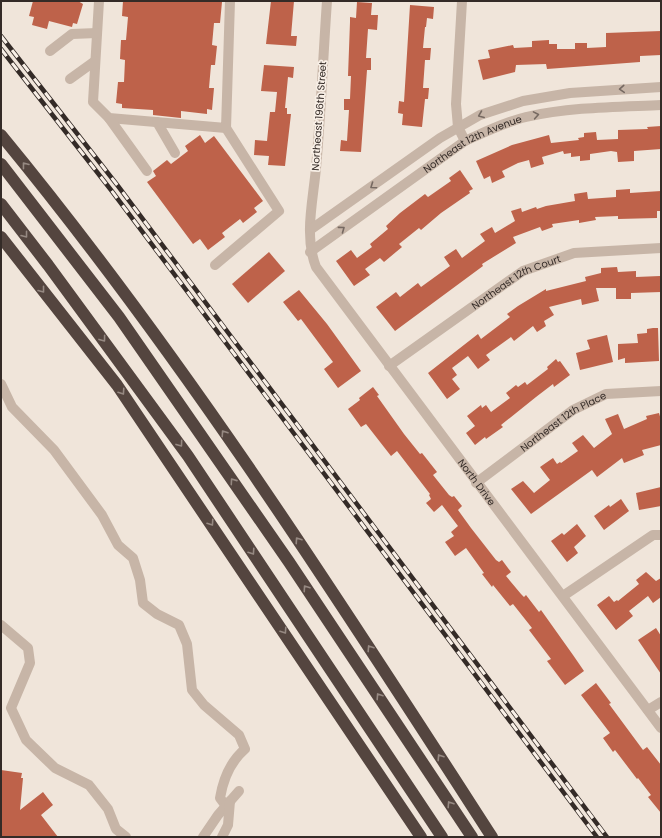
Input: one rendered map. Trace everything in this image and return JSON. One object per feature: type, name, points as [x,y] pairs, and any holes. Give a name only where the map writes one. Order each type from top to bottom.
[{"type":"highway","points":[[1,135],[165,346],[344,607],[492,837]]},
{"type":"highway","points":[[1,164],[119,317],[289,562],[472,837]]},
{"type":"highway","points":[[1,204],[48,265],[188,456],[442,837]]},
{"type":"highway","points":[[1,237],[117,385],[317,681],[420,837]]},
{"type":"street","points":[[98,1],[93,102],[109,118],[147,171]]},
{"type":"street","points":[[215,265],[279,212],[226,128],[230,1]]},
{"type":"street","name":"Northeast 196th Street","points":[[310,230],[327,1]]},
{"type":"street","points":[[462,1],[456,104],[458,127],[466,140]]},
{"type":"street","points":[[50,51],[72,34],[97,33]]},
{"type":"street","points":[[70,79],[95,61]]},
{"type":"street","name":"Northeast 12th Avenue","points":[[310,230],[458,127],[480,115],[523,101],[570,93],[661,87]]},
{"type":"street","name":"Northeast 12th Avenue","points":[[310,252],[466,140],[493,128],[525,117],[571,109],[661,105]]},
{"type":"street","points":[[109,118],[226,128]]},
{"type":"street","points":[[157,122],[175,153]]},
{"type":"street","name":"North Drive","points":[[310,230],[310,252],[316,267],[476,483],[563,596],[661,728]]},
{"type":"street","name":"Northeast 12th Court","points":[[389,366],[523,271],[574,253],[661,248]]},
{"type":"street","points":[[1,384],[12,407],[54,450],[102,515],[118,545],[133,558],[140,580],[143,603],[157,614],[179,625],[187,644],[192,690],[204,705],[239,735],[245,749],[235,757],[222,786],[220,798],[228,803]]},
{"type":"street","name":"Northeast 12th Place","points":[[476,483],[579,407],[606,394],[661,391]]},
{"type":"street","points":[[563,596],[653,535],[661,535]]},
{"type":"street","points":[[1,625],[28,648],[30,663],[11,708],[26,740],[55,768],[89,785],[108,809],[116,829],[126,837]]},
{"type":"street","points":[[648,710],[661,702]]},
{"type":"street","points":[[203,837],[228,803],[239,791]]},
{"type":"street","points":[[222,837],[228,825],[228,803]]},
{"type":"building","points":[[33,1],[78,1],[83,4],[77,24],[73,23],[72,27],[49,21],[47,29],[32,25],[34,17],[29,16]]},
{"type":"building","points":[[123,1],[222,2],[220,23],[214,23],[212,45],[217,46],[215,65],[211,65],[209,88],[214,88],[212,110],[207,109],[207,114],[181,111],[181,118],[153,115],[153,110],[122,108],[122,104],[116,103],[118,82],[124,82],[125,60],[120,59],[121,40],[126,40],[128,17],[122,16]]},
{"type":"building","points":[[271,1],[294,1],[291,36],[297,36],[296,46],[266,44]]},
{"type":"building","points":[[357,2],[372,3],[371,15],[378,15],[377,30],[368,29],[366,58],[371,58],[371,70],[367,70],[361,152],[340,151],[341,140],[347,141],[349,110],[344,110],[344,99],[350,99],[351,76],[348,76],[350,17],[356,18]]},
{"type":"building","points":[[410,5],[434,7],[433,19],[427,18],[425,27],[423,48],[431,48],[430,60],[425,60],[423,88],[429,88],[428,99],[425,99],[422,127],[402,125],[403,114],[398,113],[399,101],[404,102]]},
{"type":"building","points":[[661,31],[661,55],[640,56],[640,62],[547,69],[546,64],[516,65],[515,72],[483,80],[478,60],[490,58],[488,50],[513,45],[514,48],[532,47],[532,41],[549,40],[549,44],[557,44],[557,49],[575,49],[575,43],[587,43],[587,48],[606,47],[606,33]]},
{"type":"building","points":[[264,65],[294,67],[293,78],[288,77],[285,108],[287,108],[287,114],[291,114],[285,166],[268,165],[269,156],[254,155],[255,140],[267,141],[270,112],[275,112],[277,92],[261,91]]},
{"type":"building","points":[[661,126],[661,149],[634,151],[634,161],[618,162],[617,152],[611,151],[590,154],[590,160],[580,161],[580,156],[571,157],[571,153],[564,154],[563,151],[542,157],[544,164],[531,168],[529,160],[518,163],[502,171],[505,177],[492,183],[490,176],[484,179],[476,161],[512,145],[549,135],[551,143],[579,140],[578,138],[584,137],[584,133],[596,132],[597,140],[618,139],[618,130],[648,129],[647,127]]},
{"type":"building","points":[[200,135],[205,143],[214,136],[263,201],[254,208],[257,212],[243,223],[240,219],[222,233],[225,237],[208,250],[200,239],[193,244],[147,182],[156,176],[153,171],[167,160],[171,164],[188,151],[185,146]]},
{"type":"building","points":[[460,170],[473,189],[469,191],[470,193],[441,213],[421,230],[419,228],[399,244],[402,247],[384,262],[380,258],[365,269],[370,275],[354,286],[336,261],[351,250],[357,258],[372,247],[370,244],[388,229],[386,226],[400,213],[425,194],[428,197],[451,181],[449,178]]},
{"type":"building","points":[[630,189],[630,193],[661,191],[661,211],[657,211],[657,218],[618,219],[618,216],[595,217],[596,220],[579,223],[579,220],[552,224],[553,227],[542,231],[540,227],[513,237],[516,243],[482,264],[483,266],[395,331],[376,307],[396,292],[400,297],[418,283],[421,287],[450,266],[444,257],[456,249],[462,258],[485,241],[480,234],[492,227],[495,233],[515,221],[511,211],[521,208],[522,212],[536,207],[537,209],[575,201],[574,194],[587,192],[588,199],[616,197],[616,190]]},
{"type":"building","points":[[269,252],[285,271],[248,303],[232,284]]},
{"type":"building","points":[[617,267],[618,272],[636,271],[636,277],[660,276],[661,292],[631,293],[631,299],[616,299],[616,288],[596,288],[599,301],[582,305],[581,299],[549,307],[554,315],[544,321],[546,326],[537,332],[533,326],[514,341],[511,337],[486,355],[490,360],[478,369],[468,356],[452,368],[457,375],[452,379],[460,389],[447,399],[428,373],[478,334],[481,339],[510,317],[507,314],[546,289],[546,291],[586,281],[585,277],[601,273],[601,268]]},
{"type":"building","points":[[299,290],[327,324],[361,371],[338,388],[324,369],[333,362],[301,319],[298,321],[283,302]]},
{"type":"building","points":[[658,328],[659,361],[625,363],[625,358],[618,360],[618,344],[638,343],[637,334],[647,333],[647,329]]},
{"type":"building","points":[[607,335],[613,362],[580,370],[576,353],[590,349],[587,340]]},
{"type":"building","points":[[556,359],[558,362],[560,361],[570,375],[554,387],[553,384],[501,425],[503,427],[486,439],[485,437],[475,445],[466,433],[475,426],[467,416],[481,405],[482,408],[486,405],[491,412],[510,398],[506,393],[516,385],[518,387],[525,382],[527,385],[548,369],[547,367]]},
{"type":"building","points":[[373,387],[379,395],[377,396],[404,434],[437,472],[433,475],[449,495],[452,497],[454,496],[462,506],[458,510],[471,528],[496,560],[499,562],[502,560],[511,572],[506,576],[524,597],[526,595],[539,612],[541,610],[584,671],[565,685],[547,661],[551,659],[529,630],[532,628],[513,604],[510,606],[493,585],[492,587],[466,548],[455,556],[445,542],[454,536],[451,532],[458,526],[442,505],[434,512],[426,503],[431,499],[430,494],[397,451],[391,456],[366,424],[361,427],[348,409]]},
{"type":"building","points":[[659,413],[661,420],[661,445],[642,450],[644,455],[624,463],[622,458],[597,477],[592,470],[531,514],[511,489],[523,481],[534,493],[550,480],[540,467],[553,458],[557,464],[560,462],[561,463],[578,451],[572,443],[583,435],[594,448],[612,434],[605,419],[618,414],[624,429],[647,419],[646,416]]},
{"type":"building","points":[[661,487],[661,506],[639,510],[636,493]]},
{"type":"building","points":[[621,499],[629,511],[604,530],[594,516],[609,505],[610,507]]},
{"type":"building","points":[[577,524],[586,536],[574,547],[578,553],[567,562],[551,541],[562,533],[564,535]]},
{"type":"building","points":[[646,572],[656,581],[661,578],[661,597],[653,603],[648,596],[629,611],[633,616],[616,630],[597,605],[609,596],[614,602],[617,600],[618,601],[639,584],[636,580]]},
{"type":"building","points":[[656,628],[661,636],[661,674],[638,640]]},
{"type":"building","points":[[596,683],[611,703],[609,704],[643,750],[647,747],[661,765],[661,813],[648,797],[651,795],[638,778],[637,779],[615,750],[613,752],[603,738],[610,733],[581,695]]},
{"type":"building","points":[[1,770],[22,773],[21,778],[23,778],[20,810],[43,792],[53,805],[41,815],[58,837],[1,837]]},
{"type":"railway","points":[[1,36],[118,186],[607,837]]},
{"type":"railway","points":[[1,49],[111,190],[597,837]]}]
